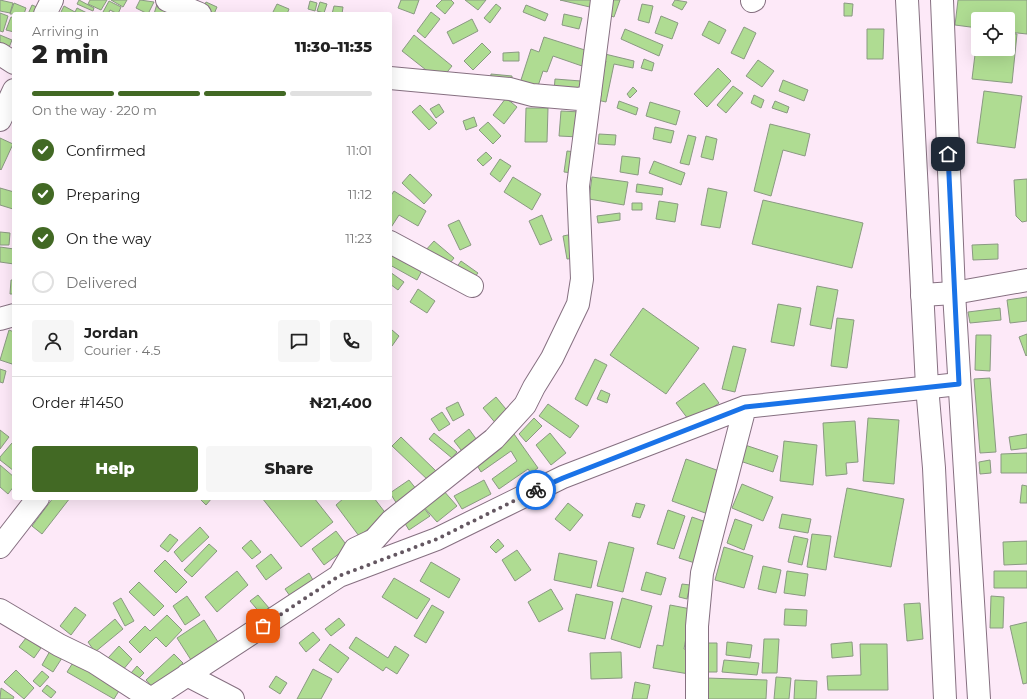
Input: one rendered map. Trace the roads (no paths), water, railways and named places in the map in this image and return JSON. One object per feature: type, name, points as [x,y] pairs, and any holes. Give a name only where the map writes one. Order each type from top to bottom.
[{"type":"street","points":[[46,12],[52,0]]},
{"type":"street","points":[[167,0],[195,12]]},
{"type":"street","points":[[339,576],[356,549],[374,540],[391,521],[494,439],[525,405],[552,358],[578,304],[582,279],[578,186],[602,0]]},
{"type":"street","points":[[907,0],[927,386],[934,468],[945,699]]},
{"type":"street","points":[[942,0],[954,293],[979,699]]},
{"type":"street","points":[[0,54],[12,62]]},
{"type":"street","points":[[397,79],[510,89],[532,95],[579,99],[590,94]]},
{"type":"street","points":[[0,120],[12,94]]},
{"type":"street","points":[[392,243],[472,286]]},
{"type":"street","points":[[922,295],[954,293],[1027,280]]},
{"type":"street","points":[[0,319],[12,316]]},
{"type":"street","points":[[0,610],[58,645],[94,662],[151,699],[339,576],[437,539],[563,478],[745,407],[927,386],[959,384]]},
{"type":"street","points":[[698,699],[697,626],[702,573],[745,407]]},
{"type":"street","points":[[0,547],[36,500]]},
{"type":"street","points":[[188,675],[233,699]]}]
